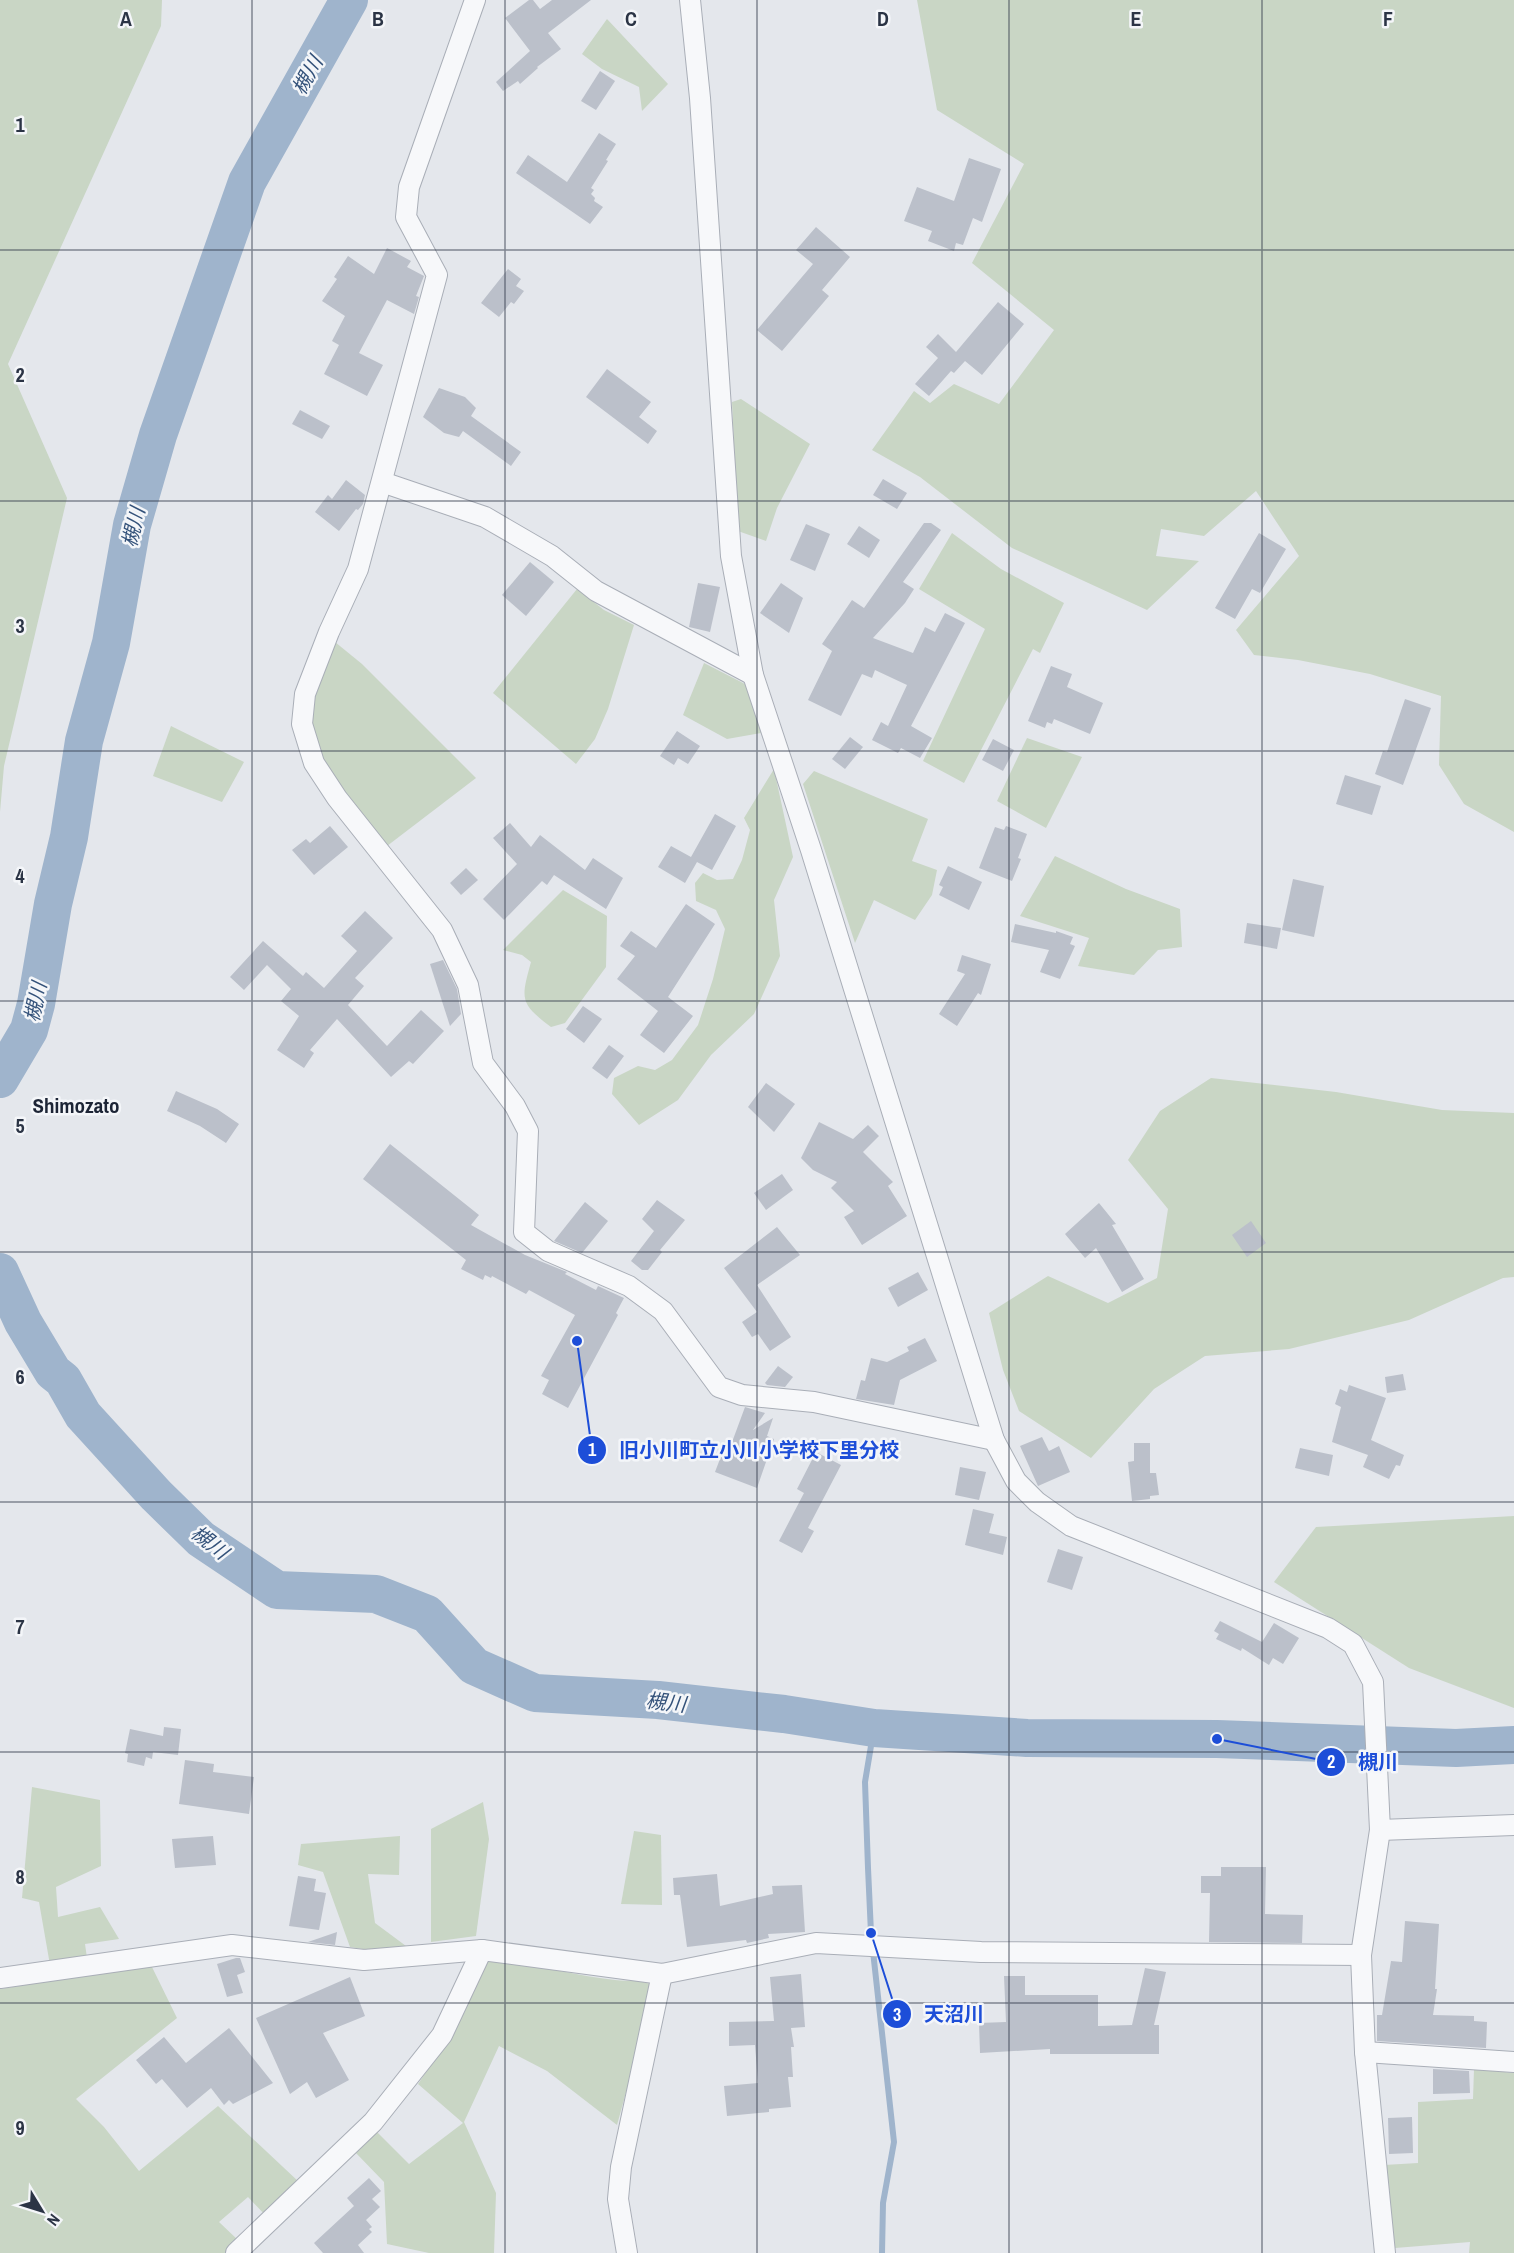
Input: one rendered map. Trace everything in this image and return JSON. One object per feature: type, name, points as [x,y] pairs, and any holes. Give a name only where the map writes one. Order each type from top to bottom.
[{"type":"street","points":[[475,0],[410,188],[406,217],[436,275],[358,568],[328,632],[305,694],[302,724],[314,763],[337,798],[442,930],[464,976],[468,985],[483,1063],[514,1106],[528,1131],[524,1232],[549,1251],[629,1286],[663,1311],[719,1387],[742,1395],[814,1402],[994,1440]]},
{"type":"street","points":[[690,0],[700,98],[730,556],[753,675],[811,850],[994,1440],[1016,1481],[1037,1502],[1071,1526],[1328,1628],[1353,1644],[1373,1682],[1379,1823],[1361,1955],[1365,2052],[1386,2253]]},
{"type":"street","points":[[382,482],[485,517],[552,556],[596,591],[753,675]]},
{"type":"street","points":[[1379,1823],[1514,1825]]},
{"type":"street","points":[[0,1978],[232,1945],[364,1960],[482,1950],[662,1974],[816,1943],[981,1952],[1361,1955]]},
{"type":"street","points":[[236,2253],[374,2122],[442,2035],[482,1950]]},
{"type":"street","points":[[627,2253],[618,2199],[620,2177],[662,1974]]},
{"type":"street","points":[[1365,2052],[1514,2062]]},
{"type":"green space","points":[[0,0],[162,0],[161,26],[8,364],[67,498],[4,766],[0,812]]},
{"type":"green space","points":[[917,0],[1514,0],[1514,832],[1464,804],[1439,765],[1441,696],[1370,674],[1298,660],[1254,655],[1236,630],[1299,556],[1256,491],[1204,536],[1161,529],[1156,556],[1199,561],[1147,610],[1012,548],[920,477],[872,450],[914,391],[930,403],[954,384],[999,404],[1054,330],[972,263],[1024,164],[937,110]]},
{"type":"green space","points":[[607,19],[668,84],[642,111],[639,87],[602,69],[582,54]]},
{"type":"green space","points":[[741,399],[810,444],[777,508],[766,541],[738,531],[732,402]]},
{"type":"green space","points":[[952,533],[1001,569],[1064,603],[1040,653],[1033,649],[964,783],[923,761],[985,629],[919,589]]},
{"type":"green space","points":[[577,589],[604,610],[634,625],[608,709],[595,739],[576,764],[493,693]]},
{"type":"green space","points":[[335,642],[362,664],[476,778],[387,846],[325,770],[312,731],[314,690]]},
{"type":"green space","points":[[704,663],[747,685],[761,733],[727,739],[683,715]]},
{"type":"green space","points":[[171,726],[244,762],[222,802],[153,776]]},
{"type":"green space","points":[[1027,738],[1082,757],[1046,828],[997,801]]},
{"type":"green space","points":[[774,769],[793,857],[774,900],[780,956],[754,1014],[711,1055],[678,1100],[639,1125],[612,1094],[614,1078],[638,1066],[655,1070],[672,1060],[698,1025],[713,979],[725,929],[716,910],[696,901],[695,883],[703,873],[717,880],[733,879],[742,860],[750,830],[744,818]]},
{"type":"green space","points":[[814,771],[928,819],[912,861],[937,870],[932,895],[915,920],[874,900],[855,943],[803,784]]},
{"type":"green space","points":[[1055,856],[1126,889],[1180,909],[1182,947],[1158,950],[1134,975],[1078,966],[1089,938],[1020,916]]},
{"type":"green space","points":[[563,890],[607,916],[606,967],[565,1023],[551,1027],[533,1012],[525,999],[525,984],[531,962],[522,955],[503,950]]},
{"type":"green space","points":[[1211,1078],[1336,1092],[1442,1110],[1514,1113],[1514,1277],[1503,1278],[1409,1320],[1289,1349],[1205,1356],[1154,1389],[1091,1458],[1019,1411],[1003,1370],[989,1313],[1048,1276],[1108,1303],[1157,1278],[1168,1209],[1128,1160],[1160,1111]]},
{"type":"green space","points":[[1514,1516],[1514,1708],[1409,1668],[1274,1582],[1316,1527]]},
{"type":"green space","points":[[32,1787],[100,1800],[101,1866],[56,1887],[58,1917],[100,1907],[119,1939],[85,1944],[87,1958],[50,1965],[39,1902],[22,1898]]},
{"type":"green space","points":[[483,1802],[489,1839],[476,1936],[431,1942],[431,1829]]},
{"type":"green space","points":[[634,1831],[661,1835],[662,1905],[621,1904]]},
{"type":"green space","points":[[400,1836],[399,1875],[368,1874],[375,1923],[406,1946],[369,1950],[350,1947],[323,1872],[298,1865],[301,1844]]},
{"type":"green space","points":[[487,1961],[520,1964],[615,1980],[641,1981],[655,1987],[617,2125],[547,2071],[499,2046],[464,2122],[496,2193],[494,2253],[429,2253],[387,2244],[384,2182],[355,2152],[376,2131],[409,2164],[463,2123],[418,2084],[457,2026]]},
{"type":"green space","points":[[151,1965],[177,2018],[76,2099],[104,2127],[139,2171],[218,2106],[299,2182],[266,2216],[248,2197],[219,2222],[239,2241],[226,2253],[0,2253],[0,1989]]},
{"type":"green space","points":[[1474,2069],[1514,2073],[1514,2253],[1469,2253],[1470,2242],[1395,2248],[1384,2165],[1418,2163],[1418,2102],[1473,2099]]},
{"type":"building","points":[[529,0],[533,0],[540,9],[552,0],[591,0],[548,33],[561,49],[537,67],[520,84],[518,81],[503,91],[496,82],[530,51],[505,18]]},
{"type":"building","points":[[600,71],[615,81],[596,110],[581,101]]},
{"type":"building","points":[[599,133],[616,144],[591,188],[594,190],[591,194],[595,198],[594,201],[603,207],[590,224],[516,173],[528,155],[567,182]]},
{"type":"building","points":[[969,158],[1001,169],[982,222],[973,218],[963,245],[956,243],[954,251],[928,241],[932,231],[904,221],[917,187],[954,201]]},
{"type":"building","points":[[816,227],[850,257],[822,290],[829,296],[782,351],[757,330],[813,264],[796,250]]},
{"type":"building","points":[[387,248],[411,261],[407,267],[424,276],[416,296],[419,297],[414,314],[387,300],[359,353],[383,365],[367,396],[324,374],[339,345],[332,341],[345,316],[322,301],[337,279],[334,277],[348,256],[374,274]]},
{"type":"building","points":[[508,269],[521,279],[516,286],[524,291],[514,304],[511,302],[499,317],[481,303]]},
{"type":"building","points":[[998,302],[1024,324],[982,375],[965,361],[954,373],[951,371],[929,396],[915,384],[938,358],[926,347],[938,334],[956,352]]},
{"type":"building","points":[[607,369],[651,402],[639,417],[657,431],[648,444],[586,397]]},
{"type":"building","points":[[439,388],[465,397],[476,408],[471,416],[521,452],[511,466],[463,431],[459,437],[444,433],[423,417]]},
{"type":"building","points":[[300,410],[330,426],[322,439],[292,424]]},
{"type":"building","points":[[883,479],[907,493],[897,509],[873,495]]},
{"type":"building","points":[[346,480],[365,495],[363,504],[358,510],[356,509],[339,531],[315,512],[328,495],[332,499]]},
{"type":"building","points":[[924,523],[931,523],[941,530],[903,582],[914,589],[905,603],[873,638],[913,653],[925,627],[935,632],[945,613],[965,623],[911,726],[932,738],[920,758],[901,748],[898,753],[872,740],[881,722],[888,726],[907,685],[875,670],[872,678],[862,674],[841,716],[808,700],[832,651],[822,644],[852,600],[864,608]]},
{"type":"building","points":[[806,524],[830,534],[815,571],[790,560]]},
{"type":"building","points":[[859,526],[880,540],[869,558],[847,544]]},
{"type":"building","points":[[1259,533],[1286,549],[1260,593],[1252,589],[1235,619],[1215,608]]},
{"type":"building","points":[[530,562],[554,582],[526,616],[502,595]]},
{"type":"building","points":[[698,583],[720,587],[710,632],[689,627]]},
{"type":"building","points":[[781,583],[803,598],[789,633],[760,613]]},
{"type":"building","points":[[1051,666],[1072,674],[1067,687],[1103,703],[1090,734],[1054,719],[1052,724],[1047,722],[1045,728],[1028,721]]},
{"type":"building","points":[[1405,699],[1431,708],[1403,785],[1375,774],[1383,751],[1387,752]]},
{"type":"building","points":[[677,731],[700,746],[688,764],[678,758],[674,765],[660,756]]},
{"type":"building","points":[[850,737],[863,747],[845,769],[832,759]]},
{"type":"building","points":[[993,739],[1014,750],[1003,771],[982,760]]},
{"type":"building","points":[[1345,775],[1381,786],[1372,815],[1336,804]]},
{"type":"building","points":[[715,814],[736,826],[712,870],[697,862],[685,883],[658,867],[671,846],[691,857]]},
{"type":"building","points":[[510,823],[531,847],[540,835],[585,870],[593,858],[623,878],[606,909],[554,875],[547,885],[542,881],[504,920],[483,899],[517,864],[493,838]]},
{"type":"building","points":[[330,826],[348,847],[314,875],[292,850],[306,839],[310,843]]},
{"type":"building","points":[[1006,826],[1027,834],[1018,858],[1021,859],[1012,881],[979,868],[995,827],[1004,830]]},
{"type":"building","points":[[948,866],[982,882],[969,910],[939,895],[943,887],[939,885]]},
{"type":"building","points":[[466,868],[478,880],[461,895],[450,883]]},
{"type":"building","points":[[1293,879],[1324,886],[1314,937],[1282,930]]},
{"type":"building","points":[[686,904],[715,924],[668,997],[693,1016],[664,1053],[640,1035],[658,1011],[617,979],[635,956],[620,946],[631,931],[656,948]]},
{"type":"building","points":[[365,911],[393,938],[355,978],[364,986],[348,1005],[387,1046],[421,1010],[444,1031],[413,1064],[409,1061],[391,1077],[337,1019],[310,1050],[314,1053],[304,1068],[277,1050],[299,1016],[281,1001],[291,989],[267,965],[244,990],[230,977],[263,941],[303,976],[306,972],[324,988],[357,951],[341,936]]},
{"type":"building","points":[[1247,923],[1281,928],[1277,949],[1244,943]]},
{"type":"building","points":[[1015,924],[1056,933],[1056,931],[1073,937],[1070,944],[1075,946],[1060,979],[1040,972],[1049,950],[1011,942]]},
{"type":"building","points":[[962,955],[991,964],[981,995],[978,993],[957,1026],[939,1014],[965,974],[957,971]]},
{"type":"building","points":[[443,960],[457,989],[461,1014],[450,1026],[430,964]]},
{"type":"building","points":[[583,1006],[602,1019],[584,1043],[566,1029]]},
{"type":"building","points":[[609,1045],[624,1056],[607,1079],[592,1068]]},
{"type":"building","points":[[766,1083],[795,1104],[774,1132],[748,1107]]},
{"type":"building","points":[[176,1091],[217,1109],[239,1124],[226,1143],[200,1126],[167,1111]]},
{"type":"building","points":[[819,1122],[853,1139],[868,1125],[879,1136],[863,1152],[893,1182],[888,1186],[907,1216],[862,1245],[844,1217],[854,1211],[831,1188],[837,1182],[813,1170],[801,1158]]},
{"type":"building","points":[[390,1144],[479,1215],[471,1225],[525,1255],[567,1272],[565,1274],[596,1290],[598,1286],[624,1298],[616,1313],[618,1315],[568,1408],[542,1394],[549,1380],[541,1376],[575,1315],[529,1290],[526,1294],[492,1276],[491,1278],[485,1275],[483,1280],[461,1269],[466,1260],[363,1179]]},
{"type":"building","points":[[782,1174],[793,1190],[766,1210],[754,1193]]},
{"type":"building","points":[[657,1200],[685,1220],[660,1250],[662,1252],[648,1270],[642,1270],[631,1261],[654,1231],[642,1219]]},
{"type":"building","points":[[585,1202],[608,1221],[582,1253],[554,1241]]},
{"type":"building","points":[[1099,1203],[1116,1224],[1112,1225],[1144,1279],[1122,1292],[1096,1248],[1085,1258],[1065,1234]]},
{"type":"building","points":[[1251,1221],[1266,1243],[1247,1257],[1232,1235]]},
{"type":"building","points":[[777,1227],[800,1255],[757,1285],[791,1337],[770,1351],[758,1334],[752,1337],[742,1322],[757,1312],[724,1268]]},
{"type":"building","points":[[918,1272],[928,1290],[898,1307],[888,1288]]},
{"type":"building","points":[[925,1338],[937,1361],[900,1380],[894,1405],[856,1399],[861,1380],[865,1381],[871,1358],[887,1362],[909,1351],[907,1347]]},
{"type":"building","points":[[778,1366],[793,1377],[785,1387],[765,1383]]},
{"type":"building","points":[[1403,1374],[1406,1390],[1387,1393],[1385,1377]]},
{"type":"building","points":[[1349,1385],[1386,1398],[1371,1440],[1404,1455],[1400,1466],[1396,1465],[1389,1479],[1363,1467],[1368,1455],[1332,1442],[1341,1407],[1335,1404],[1340,1389],[1347,1392]]},
{"type":"building","points":[[745,1407],[765,1413],[753,1430],[773,1418],[767,1436],[774,1439],[757,1488],[715,1472],[723,1451],[728,1453]]},
{"type":"building","points":[[1042,1437],[1049,1451],[1059,1446],[1070,1472],[1038,1486],[1020,1446]]},
{"type":"building","points":[[1134,1443],[1150,1443],[1150,1473],[1156,1473],[1159,1495],[1150,1496],[1150,1499],[1132,1501],[1128,1462],[1134,1461]]},
{"type":"building","points":[[1300,1448],[1333,1455],[1329,1476],[1295,1468]]},
{"type":"building","points":[[816,1452],[841,1465],[808,1528],[814,1531],[802,1553],[779,1541],[804,1493],[797,1489]]},
{"type":"building","points":[[960,1467],[986,1472],[979,1500],[955,1495]]},
{"type":"building","points":[[973,1509],[994,1514],[989,1533],[1007,1537],[1003,1555],[965,1545]]},
{"type":"building","points":[[1058,1549],[1083,1557],[1072,1590],[1047,1582]]},
{"type":"building","points":[[1220,1621],[1262,1642],[1274,1623],[1299,1638],[1283,1664],[1273,1658],[1269,1665],[1242,1648],[1241,1651],[1216,1639],[1219,1634],[1214,1631]]},
{"type":"building","points":[[164,1727],[181,1729],[178,1755],[153,1752],[152,1759],[146,1757],[144,1766],[127,1762],[128,1754],[125,1753],[130,1729],[163,1736]]},
{"type":"building","points":[[185,1760],[214,1764],[213,1772],[254,1777],[249,1814],[179,1804]]},
{"type":"building","points":[[213,1836],[216,1865],[175,1868],[172,1839]]},
{"type":"building","points":[[1221,1867],[1266,1867],[1265,1914],[1303,1915],[1302,1943],[1209,1942],[1210,1893],[1201,1893],[1201,1876],[1221,1876]]},
{"type":"building","points":[[717,1874],[720,1906],[773,1894],[772,1886],[802,1885],[805,1932],[768,1934],[769,1938],[747,1943],[746,1940],[687,1947],[680,1895],[674,1895],[673,1878]]},
{"type":"building","points":[[298,1876],[316,1879],[314,1891],[326,1893],[319,1930],[289,1926]]},
{"type":"building","points":[[1405,1921],[1439,1924],[1435,1989],[1437,1989],[1433,2015],[1474,2016],[1474,2021],[1487,2022],[1486,2048],[1377,2041],[1377,2015],[1382,2015],[1391,1961],[1402,1962]]},
{"type":"building","points":[[337,1932],[335,1945],[308,1942]]},
{"type":"building","points":[[240,1958],[245,1972],[237,1975],[243,1993],[227,1997],[217,1964]]},
{"type":"building","points":[[1145,1968],[1166,1972],[1154,2025],[1159,2025],[1159,2054],[1050,2054],[1050,2049],[980,2053],[979,2023],[1006,2022],[1004,1976],[1025,1976],[1025,1995],[1098,1995],[1098,2026],[1132,2025]]},
{"type":"building","points":[[801,1974],[805,2027],[791,2028],[794,2047],[791,2047],[793,2077],[788,2077],[791,2107],[769,2109],[769,2112],[727,2116],[724,2086],[758,2083],[755,2045],[729,2046],[729,2022],[774,2021],[770,1977]]},
{"type":"building","points":[[350,1977],[365,2016],[323,2033],[349,2080],[316,2098],[307,2082],[290,2094],[256,2018]]},
{"type":"building","points":[[229,2028],[273,2083],[233,2104],[229,2100],[224,2105],[211,2088],[187,2108],[162,2079],[156,2084],[136,2060],[164,2037],[186,2063]]},
{"type":"building","points":[[1433,2069],[1469,2071],[1470,2093],[1433,2094]]},
{"type":"building","points":[[1412,2117],[1413,2153],[1389,2154],[1388,2118]]},
{"type":"building","points":[[369,2178],[381,2191],[372,2199],[380,2207],[366,2220],[372,2227],[369,2229],[372,2232],[358,2245],[364,2253],[323,2253],[314,2243],[354,2206],[347,2198]]},
{"type":"waterway","name":"槻川","points":[[0,1079],[29,1030],[36,1004],[53,904],[69,837],[84,741],[111,643],[132,525],[158,435],[247,182],[349,0]]},
{"type":"waterway","name":"槻川","points":[[0,1272],[23,1322],[53,1372],[63,1380],[83,1415],[156,1495],[201,1539],[277,1590],[376,1594],[427,1614],[474,1666],[535,1693],[658,1700],[784,1714],[874,1728],[1027,1738],[1217,1739],[1456,1748],[1514,1745]]},
{"type":"waterway","points":[[874,1728],[865,1782],[871,1933],[894,2142],[883,2203],[882,2253]]},
{"type":"place","name":"旧小川町立小川小学校下里分校","points":[[577,1341]]},
{"type":"place","name":"槻川","points":[[1217,1739]]},
{"type":"place","name":"天沼川","points":[[871,1933]]},
{"type":"district","name":"Shimozato","points":[[76,1105]]}]
